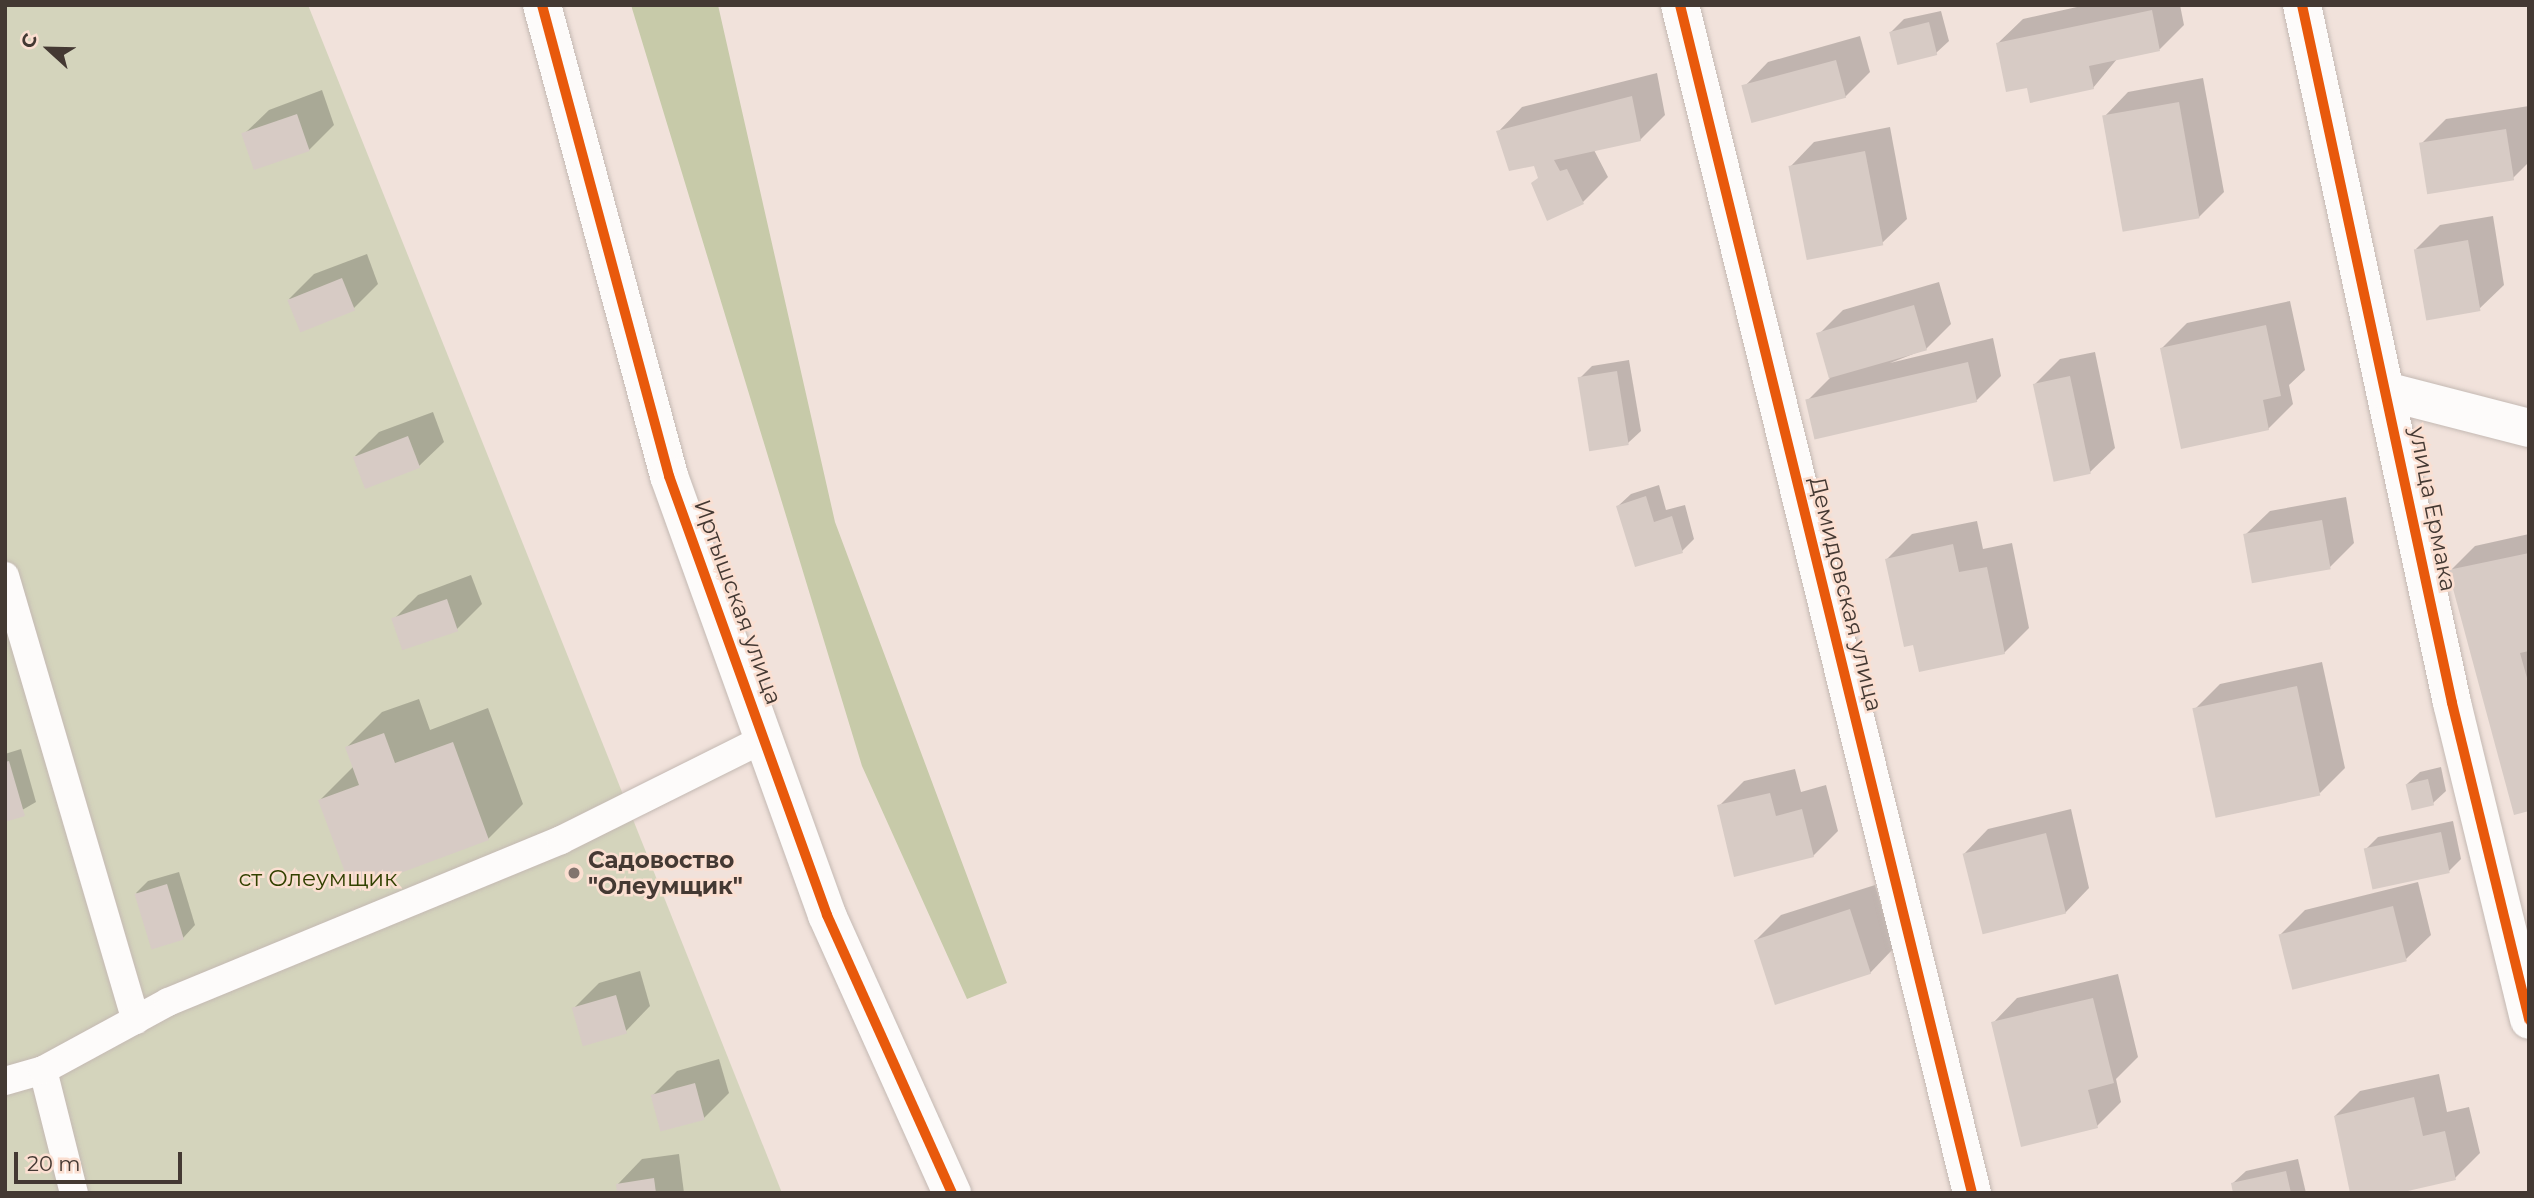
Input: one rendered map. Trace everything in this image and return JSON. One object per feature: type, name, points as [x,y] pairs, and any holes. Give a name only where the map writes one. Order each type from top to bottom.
[{"type":"street","name":"Иртышская улица","points":[[542,5],[669,476],[766,738],[827,915],[952,1193]]},
{"type":"street","name":"Демидовская улица","points":[[1680,5],[1972,1193]]},
{"type":"street","name":"улица Ермака","points":[[2302,5],[2389,392],[2452,703],[2529,1020]]},
{"type":"street","points":[[2389,392],[2529,428]]},
{"type":"lane","points":[[5,576],[136,1020]]},
{"type":"lane","points":[[5,1081],[43,1070],[136,1020],[561,839],[766,738]]},
{"type":"lane","points":[[43,1070],[74,1193]]},
{"type":"green space","name":"ст Олеумщик","points":[[5,5],[308,5],[782,1193],[5,1193]]},
{"type":"green space","points":[[631,5],[718,5],[835,522],[1007,983],[967,999],[862,766]]},
{"type":"building","points":[[2152,10],[2160,51],[2089,66],[2094,89],[2030,103],[2027,88],[2006,92],[1996,43]]},
{"type":"building","points":[[1929,22],[1937,55],[1897,65],[1889,32]]},
{"type":"building","points":[[1836,60],[1846,98],[1751,123],[1741,85]]},
{"type":"building","points":[[1632,96],[1641,141],[1554,160],[1560,171],[1567,169],[1584,204],[1547,221],[1531,183],[1538,178],[1534,166],[1509,171],[1496,131]]},
{"type":"building","points":[[2179,102],[2199,218],[2123,232],[2102,116]]},
{"type":"building","points":[[297,114],[310,151],[254,170],[241,133]]},
{"type":"building","points":[[2506,129],[2514,180],[2427,194],[2419,143]]},
{"type":"building","points":[[1865,151],[1883,245],[1807,260],[1788,166]]},
{"type":"building","points":[[2468,240],[2481,311],[2426,320],[2414,250]]},
{"type":"building","points":[[342,278],[355,310],[300,333],[287,300]]},
{"type":"building","points":[[1914,305],[1927,350],[1829,378],[1816,333]]},
{"type":"building","points":[[2266,325],[2281,396],[2263,400],[2269,430],[2181,449],[2160,348]]},
{"type":"building","points":[[1968,362],[1977,402],[1815,440],[1805,400]]},
{"type":"building","points":[[1617,371],[1629,445],[1589,451],[1577,377]]},
{"type":"building","points":[[2070,376],[2091,474],[2054,482],[2033,384]]},
{"type":"building","points":[[408,436],[420,468],[365,489],[353,457]]},
{"type":"building","points":[[1646,496],[1654,522],[1672,516],[1683,553],[1635,567],[1616,506]]},
{"type":"building","points":[[2322,520],[2331,569],[2252,583],[2243,534]]},
{"type":"building","points":[[1953,544],[1959,572],[1987,567],[2005,654],[1919,672],[1913,645],[1904,647],[1885,559]]},
{"type":"building","points":[[2529,553],[2529,651],[2520,653],[2529,685],[2529,811],[2514,815],[2448,570]]},
{"type":"building","points":[[447,599],[458,631],[402,650],[391,618]]},
{"type":"building","points":[[2297,686],[2320,796],[2216,818],[2192,708]]},
{"type":"building","points":[[384,733],[395,763],[453,742],[489,840],[352,891],[318,800],[359,785],[345,747]]},
{"type":"building","points":[[9,761],[25,816],[5,822],[5,762]]},
{"type":"building","points":[[2428,779],[2434,805],[2412,810],[2406,784]]},
{"type":"building","points":[[1770,793],[1776,816],[1802,809],[1814,857],[1734,877],[1717,805]]},
{"type":"building","points":[[2441,832],[2450,873],[2372,890],[2364,848]]},
{"type":"building","points":[[2046,833],[2066,914],[1983,934],[1963,854]]},
{"type":"building","points":[[167,884],[184,939],[151,949],[134,894]]},
{"type":"building","points":[[2393,906],[2407,961],[2292,990],[2279,935]]},
{"type":"building","points":[[1850,909],[1871,974],[1775,1005],[1754,940]]},
{"type":"building","points":[[616,995],[627,1033],[583,1046],[572,1008]]},
{"type":"building","points":[[2093,998],[2114,1083],[2088,1090],[2098,1128],[2021,1147],[1991,1022]]},
{"type":"building","points":[[695,1083],[705,1120],[660,1132],[651,1095]]},
{"type":"building","points":[[2414,1097],[2423,1136],[2445,1131],[2456,1180],[2399,1193],[2350,1193],[2334,1116]]},
{"type":"building","points":[[2286,1171],[2291,1193],[2233,1193],[2231,1183]]},
{"type":"building","points":[[654,1178],[656,1193],[617,1193],[616,1184]]},
{"type":"cycle path","points":[[542,5],[669,476],[827,915],[952,1193]]},
{"type":"cycle path","points":[[1680,5],[1972,1193]]},
{"type":"cycle path","points":[[2302,5],[2452,703],[2529,1020]]},
{"type":"place","name":"Садовоство \"Олеумщик\"","points":[[574,873]]}]
